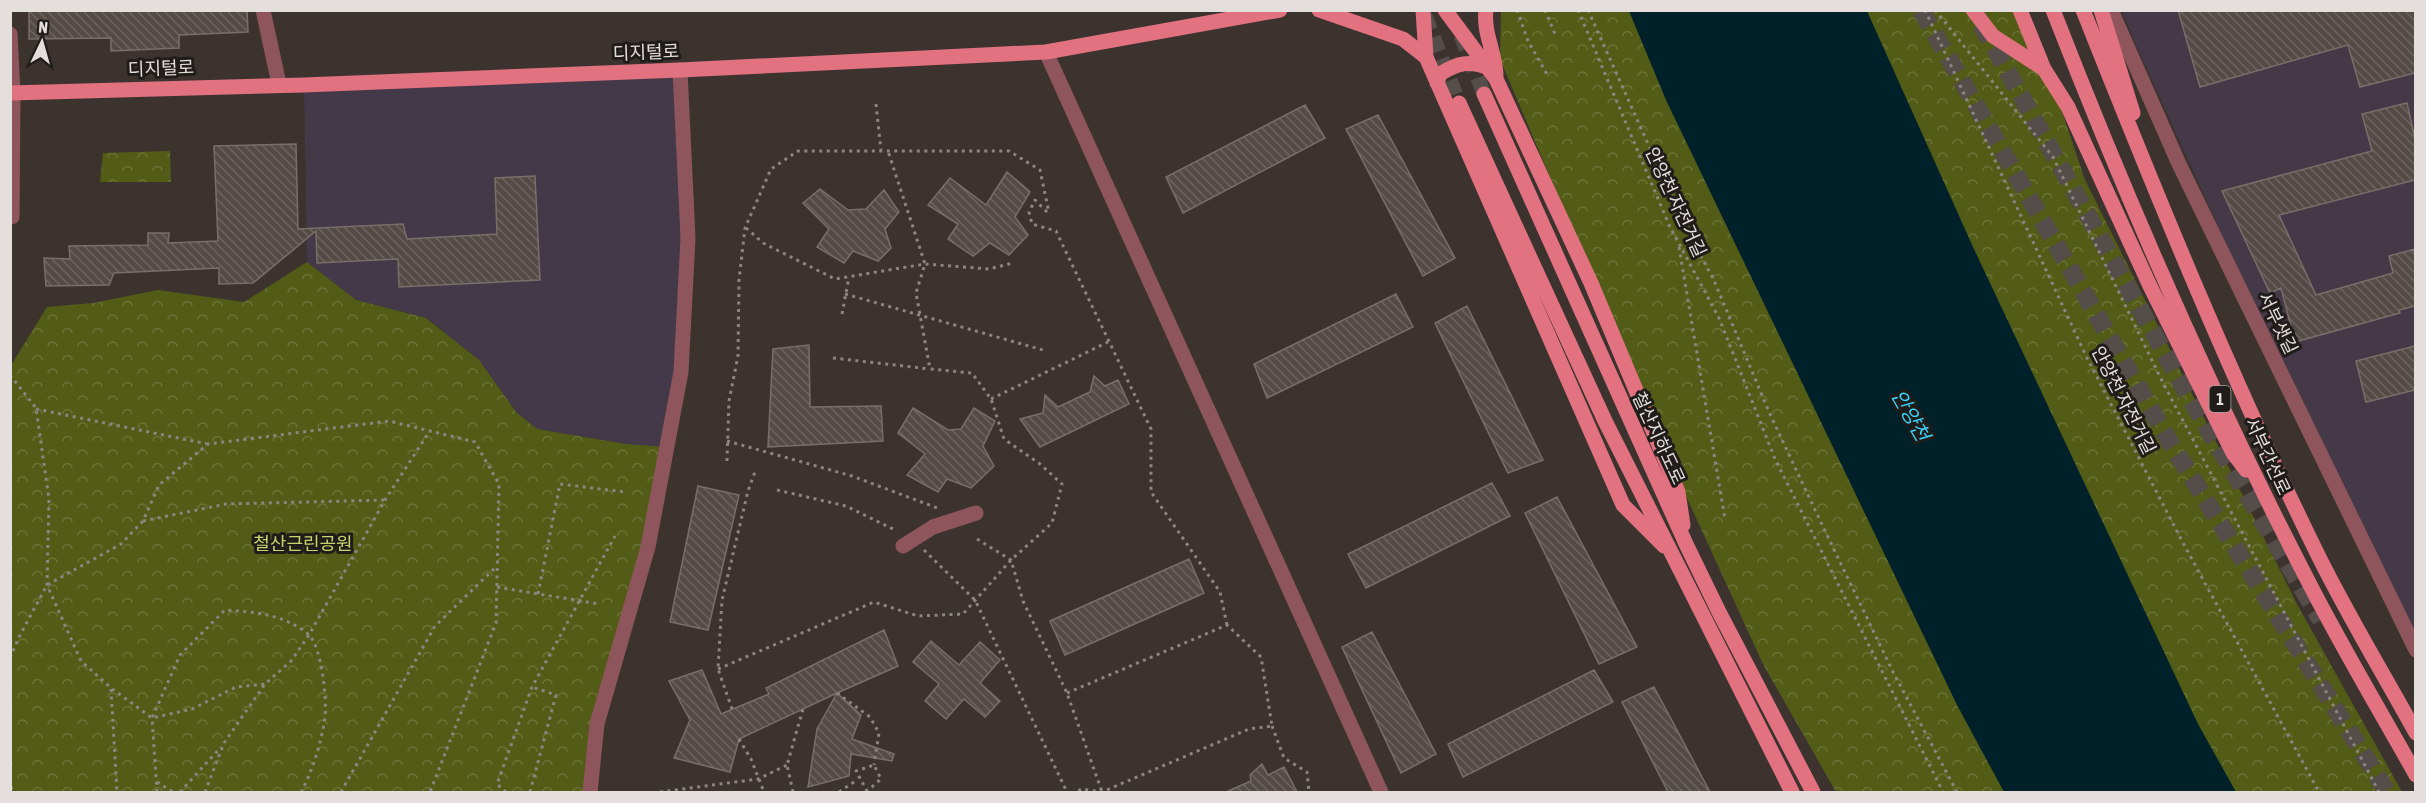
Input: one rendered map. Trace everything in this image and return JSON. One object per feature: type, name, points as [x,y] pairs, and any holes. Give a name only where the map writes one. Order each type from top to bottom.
[{"type":"main road","name":"디지털로","points":[[12,93],[680,70],[1046,52],[1280,10]]},
{"type":"main road","points":[[1319,10],[1403,39],[1426,57]]},
{"type":"main road","points":[[1422,10],[1426,57],[1623,505],[1673,554]]},
{"type":"main road","points":[[1445,10],[1492,73],[1591,283],[1651,422],[1678,492],[1686,544]]},
{"type":"main road","points":[[1486,10],[1486,34],[1496,61],[1492,73]]},
{"type":"main road","points":[[1973,10],[1993,36],[2044,69]]},
{"type":"main road","points":[[2020,10],[2044,69],[2068,107],[2150,286],[2233,453],[2267,501]]},
{"type":"main road","name":"서부간선로","points":[[2053,10],[2111,159],[2267,501],[2307,579],[2415,775]]},
{"type":"main road","name":"서부간선로","points":[[2083,10],[2234,376],[2318,555],[2415,733]]},
{"type":"main road","points":[[2101,10],[2163,207]]},
{"type":"main road","points":[[1437,83],[1440,74],[1465,62],[1476,62],[1492,73]]},
{"type":"main road","name":"철산지하도로","points":[[1484,94],[1686,544],[1719,612],[1814,792]]},
{"type":"main road","points":[[1459,103],[1605,421],[1792,792]]},
{"type":"street","points":[[263,10],[279,84]]},
{"type":"street","name":"서부샛길","points":[[2111,10],[2179,164],[2415,650]]},
{"type":"street","points":[[10,34],[12,217]]},
{"type":"street","points":[[1046,52],[1381,792]]},
{"type":"street","points":[[590,792],[597,724],[648,547],[681,372],[688,237],[680,70]]},
{"type":"street","points":[[909,543],[933,527],[976,513]]},
{"type":"path","points":[[1517,10],[1528,41],[1548,76]]},
{"type":"path","points":[[1545,10],[1555,34]]},
{"type":"path","name":"안양천 자전거길","points":[[1578,10],[1678,242],[1719,318],[1775,459],[1943,792]]},
{"type":"path","points":[[1588,10],[1689,235],[1713,278],[1769,412],[1806,492],[1893,672],[1957,792]]},
{"type":"path","name":"안양천 자전거길","points":[[1925,10],[2086,358],[2319,792]]},
{"type":"path","points":[[1935,10],[2053,157],[2161,379],[2379,792]]},
{"type":"path","points":[[876,104],[881,151]]},
{"type":"path","points":[[727,461],[729,400],[738,356],[739,280],[745,228],[771,169],[798,151],[1009,151],[1040,170],[1048,213],[1035,200],[1029,212],[1032,224],[1056,231],[1151,429],[1151,492],[1220,592],[1227,625],[1261,657],[1272,726],[1284,758],[1307,772],[1309,792]]},
{"type":"path","points":[[888,151],[925,264],[916,293],[930,369]]},
{"type":"path","points":[[745,228],[763,243],[835,279],[925,264],[989,269],[1013,263]]},
{"type":"path","points":[[1678,242],[1725,519]]},
{"type":"path","points":[[842,314],[849,277]]},
{"type":"path","points":[[845,294],[1043,350]]},
{"type":"path","points":[[991,399],[1108,342]]},
{"type":"path","points":[[718,669],[874,602],[918,616],[963,614],[1011,560],[1052,523],[1062,484],[1040,464],[1004,440],[991,399],[972,373],[834,358]]},
{"type":"path","points":[[10,375],[36,408],[49,499],[47,585],[81,661],[111,688],[152,718],[192,709],[236,687],[265,684]]},
{"type":"path","points":[[36,408],[208,444],[389,421],[475,442],[500,484],[496,623],[430,792]]},
{"type":"path","points":[[180,792],[224,743],[265,684],[291,662],[309,635],[385,500],[429,432]]},
{"type":"path","points":[[727,441],[852,476],[940,509]]},
{"type":"path","points":[[10,658],[47,585],[121,544],[143,521],[159,485],[208,444]]},
{"type":"path","points":[[732,709],[718,669],[722,600],[748,491],[756,469]]},
{"type":"path","points":[[538,594],[560,484],[625,492]]},
{"type":"path","points":[[777,490],[846,506],[909,543],[975,600],[1067,792]]},
{"type":"path","points":[[143,521],[226,504],[385,500]]},
{"type":"path","points":[[506,792],[497,784],[532,687],[615,536]]},
{"type":"path","points":[[977,539],[1011,560],[1023,601],[1066,693],[1102,792]]},
{"type":"path","points":[[341,792],[435,627],[499,565]]},
{"type":"path","points":[[497,587],[599,604]]},
{"type":"path","points":[[157,792],[152,718],[180,655],[225,610],[269,613],[309,635],[321,661],[325,717],[311,774],[300,792]]},
{"type":"path","points":[[1066,693],[1227,625]]},
{"type":"path","points":[[530,792],[556,695],[532,687]]},
{"type":"path","points":[[111,688],[117,792]]},
{"type":"path","points":[[837,693],[870,717],[879,733],[874,765],[881,779],[867,792],[856,771],[874,765]]},
{"type":"path","points":[[793,792],[787,765],[803,709]]},
{"type":"path","points":[[1077,792],[1081,789],[1102,792],[1249,729],[1272,726]]},
{"type":"path","points":[[740,739],[764,792]]},
{"type":"path","points":[[205,792],[224,743]]},
{"type":"path","points":[[660,792],[759,778],[787,765]]},
{"type":"path","points":[[10,779],[12,792]]},
{"type":"path","points":[[156,781],[173,792]]},
{"type":"path","points":[[839,792],[855,782]]},
{"type":"shaded area","points":[[2122,11],[2415,11],[2415,650],[2339,493]]},
{"type":"shaded area","points":[[680,70],[688,238],[667,447],[626,444],[537,429],[516,412],[479,360],[427,318],[356,300],[307,262],[304,85]]},
{"type":"green space","points":[[1501,11],[2028,11],[2085,180],[2298,606],[2402,792],[1836,792],[1763,664],[1670,461],[1500,59]]},
{"type":"green space","points":[[170,151],[171,182],[100,182],[103,153]]},
{"type":"green space","name":"철산근린공원","points":[[307,262],[356,300],[426,318],[479,360],[516,412],[537,429],[626,444],[667,447],[597,724],[590,792],[11,792],[10,367],[47,307],[93,303],[158,290],[244,302]]},
{"type":"water","name":"안양천","points":[[1629,11],[1867,11],[1973,247],[2198,724],[2236,792],[2004,792],[1957,705],[1666,100]]},
{"type":"building","points":[[29,10],[247,10],[248,32],[179,35],[179,48],[111,51],[111,38],[29,39]]},
{"type":"building","points":[[2178,10],[2415,10],[2415,73],[2360,87],[2348,45],[2200,87]]},
{"type":"building","points":[[2407,103],[2415,139],[2415,180],[2279,215],[2316,295],[2393,273],[2389,256],[2415,249],[2415,306],[2399,310],[2400,313],[2295,342],[2281,288],[2270,293],[2222,191],[2372,151],[2362,114]]},
{"type":"building","points":[[1305,105],[1325,138],[1183,213],[1166,177]]},
{"type":"building","points":[[1378,115],[1455,258],[1423,276],[1346,129]]},
{"type":"building","points":[[296,144],[298,229],[403,224],[407,239],[497,234],[495,178],[535,176],[540,280],[399,287],[398,259],[317,263],[316,231],[253,283],[219,284],[219,268],[114,273],[109,285],[46,286],[44,258],[70,259],[69,246],[148,245],[148,233],[169,233],[168,243],[218,241],[214,146]]},
{"type":"building","points":[[1007,172],[1030,192],[1015,217],[1028,235],[1009,255],[990,243],[973,256],[948,239],[958,224],[928,205],[950,178],[986,205]]},
{"type":"building","points":[[820,189],[848,210],[866,209],[884,190],[899,212],[885,229],[891,248],[878,261],[853,251],[844,263],[817,247],[829,229],[803,203]]},
{"type":"building","points":[[1396,294],[1413,327],[1267,398],[1254,364]]},
{"type":"building","points":[[1467,306],[1543,460],[1508,473],[1435,323]]},
{"type":"building","points":[[809,345],[810,407],[881,406],[883,441],[768,447],[773,349]]},
{"type":"building","points":[[2415,346],[2415,390],[2366,402],[2356,361]]},
{"type":"building","points":[[1094,376],[1105,386],[1118,380],[1129,404],[1040,447],[1020,419],[1043,413],[1045,395],[1058,407],[1090,392]]},
{"type":"building","points":[[913,408],[948,430],[961,429],[974,408],[995,421],[983,446],[994,466],[971,488],[947,479],[938,492],[907,475],[925,454],[898,433]]},
{"type":"building","points":[[1492,483],[1510,516],[1366,588],[1348,554]]},
{"type":"building","points":[[698,486],[739,495],[708,630],[670,622]]},
{"type":"building","points":[[1557,497],[1637,647],[1599,664],[1525,513]]},
{"type":"building","points":[[1189,559],[1204,593],[1065,655],[1050,621]]},
{"type":"building","points":[[884,630],[898,666],[739,739],[730,772],[674,758],[690,720],[669,681],[702,670],[721,714],[769,694],[766,688]]},
{"type":"building","points":[[1372,632],[1436,754],[1401,773],[1342,647]]},
{"type":"building","points":[[931,641],[959,665],[980,642],[1000,660],[980,683],[1000,701],[985,717],[964,699],[946,719],[925,701],[939,684],[913,662]]},
{"type":"building","points":[[1594,670],[1613,702],[1463,777],[1448,744]]},
{"type":"building","points":[[1654,687],[1710,792],[1668,792],[1622,702]]},
{"type":"building","points":[[837,693],[861,715],[852,739],[894,754],[892,761],[851,754],[849,776],[808,787],[817,729]]},
{"type":"building","points":[[1262,764],[1268,775],[1284,767],[1297,792],[1226,792],[1251,781],[1250,775]]},
{"type":"tunnel","points":[[1921,10],[2171,444],[2387,792]]},
{"type":"tunnel","points":[[1425,16],[1459,103]]},
{"type":"tunnel","points":[[1981,24],[2187,393],[2321,620]]},
{"type":"tunnel","points":[[1461,35],[1484,94]]}]
